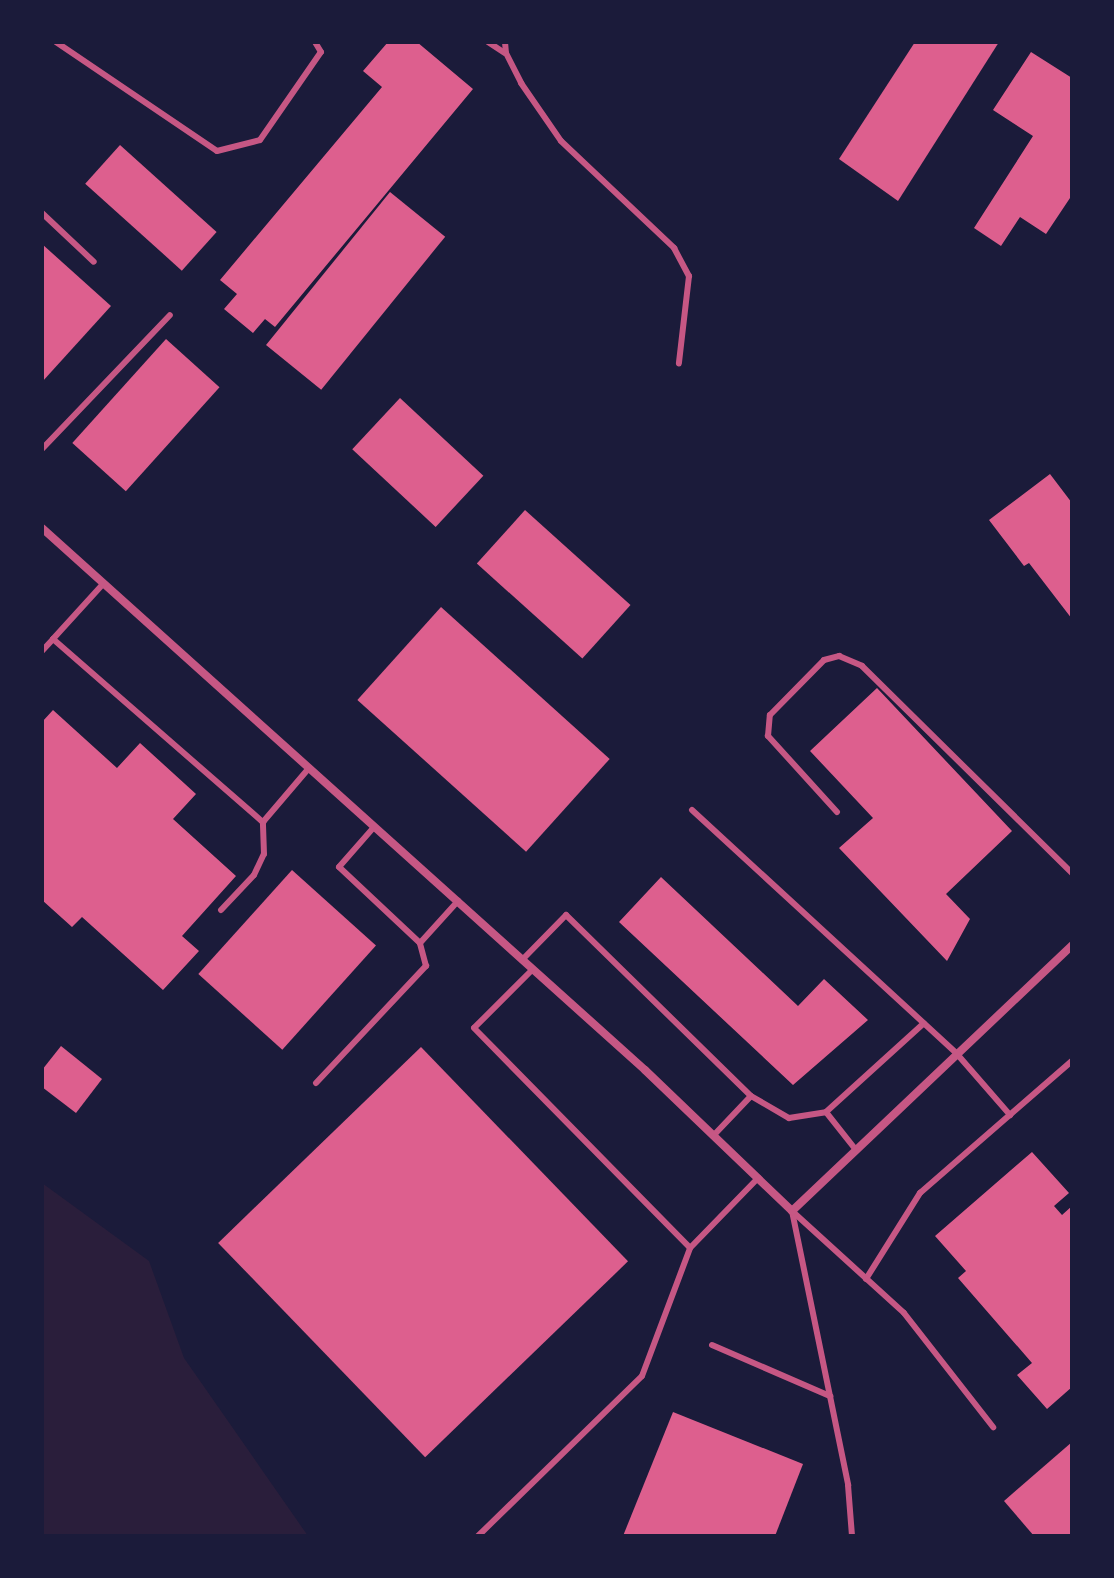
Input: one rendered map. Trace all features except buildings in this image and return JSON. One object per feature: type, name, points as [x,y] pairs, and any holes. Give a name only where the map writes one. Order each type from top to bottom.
[{"type":"street","points":[[42,528],[533,969],[792,1211],[1072,945]]},
{"type":"lane","points":[[56,42],[217,151],[260,140],[321,52],[315,42]]},
{"type":"lane","points":[[488,42],[506,53]]},
{"type":"lane","points":[[505,42],[506,53],[521,83],[561,141],[674,248],[689,276],[679,363]]},
{"type":"lane","points":[[42,213],[94,262]]},
{"type":"lane","points":[[42,449],[170,315]]},
{"type":"lane","points":[[42,651],[103,584]]},
{"type":"lane","points":[[53,639],[263,822]]},
{"type":"lane","points":[[837,812],[768,736],[770,715],[824,660],[839,656],[862,666],[1072,873]]},
{"type":"lane","points":[[221,910],[254,875],[264,854],[263,822],[309,768]]},
{"type":"lane","points":[[692,810],[957,1054],[1010,1115]]},
{"type":"lane","points":[[316,1083],[426,966],[420,943],[339,867],[374,827]]},
{"type":"lane","points":[[420,943],[458,901]]},
{"type":"lane","points":[[522,960],[566,915],[751,1096],[789,1118],[826,1112],[924,1023]]},
{"type":"lane","points":[[533,969],[474,1028],[690,1248]]},
{"type":"lane","points":[[866,1279],[920,1193],[1072,1061]]},
{"type":"lane","points":[[713,1136],[751,1096]]},
{"type":"lane","points":[[826,1112],[856,1150]]},
{"type":"lane","points":[[478,1536],[642,1376],[690,1248],[758,1178]]},
{"type":"lane","points":[[792,1211],[904,1313],[993,1427]]},
{"type":"lane","points":[[792,1211],[848,1485],[852,1536]]},
{"type":"lane","points":[[712,1345],[830,1396]]},
{"type":"shaded area","points":[[42,1183],[149,1261],[184,1358],[308,1536],[42,1536]]}]
